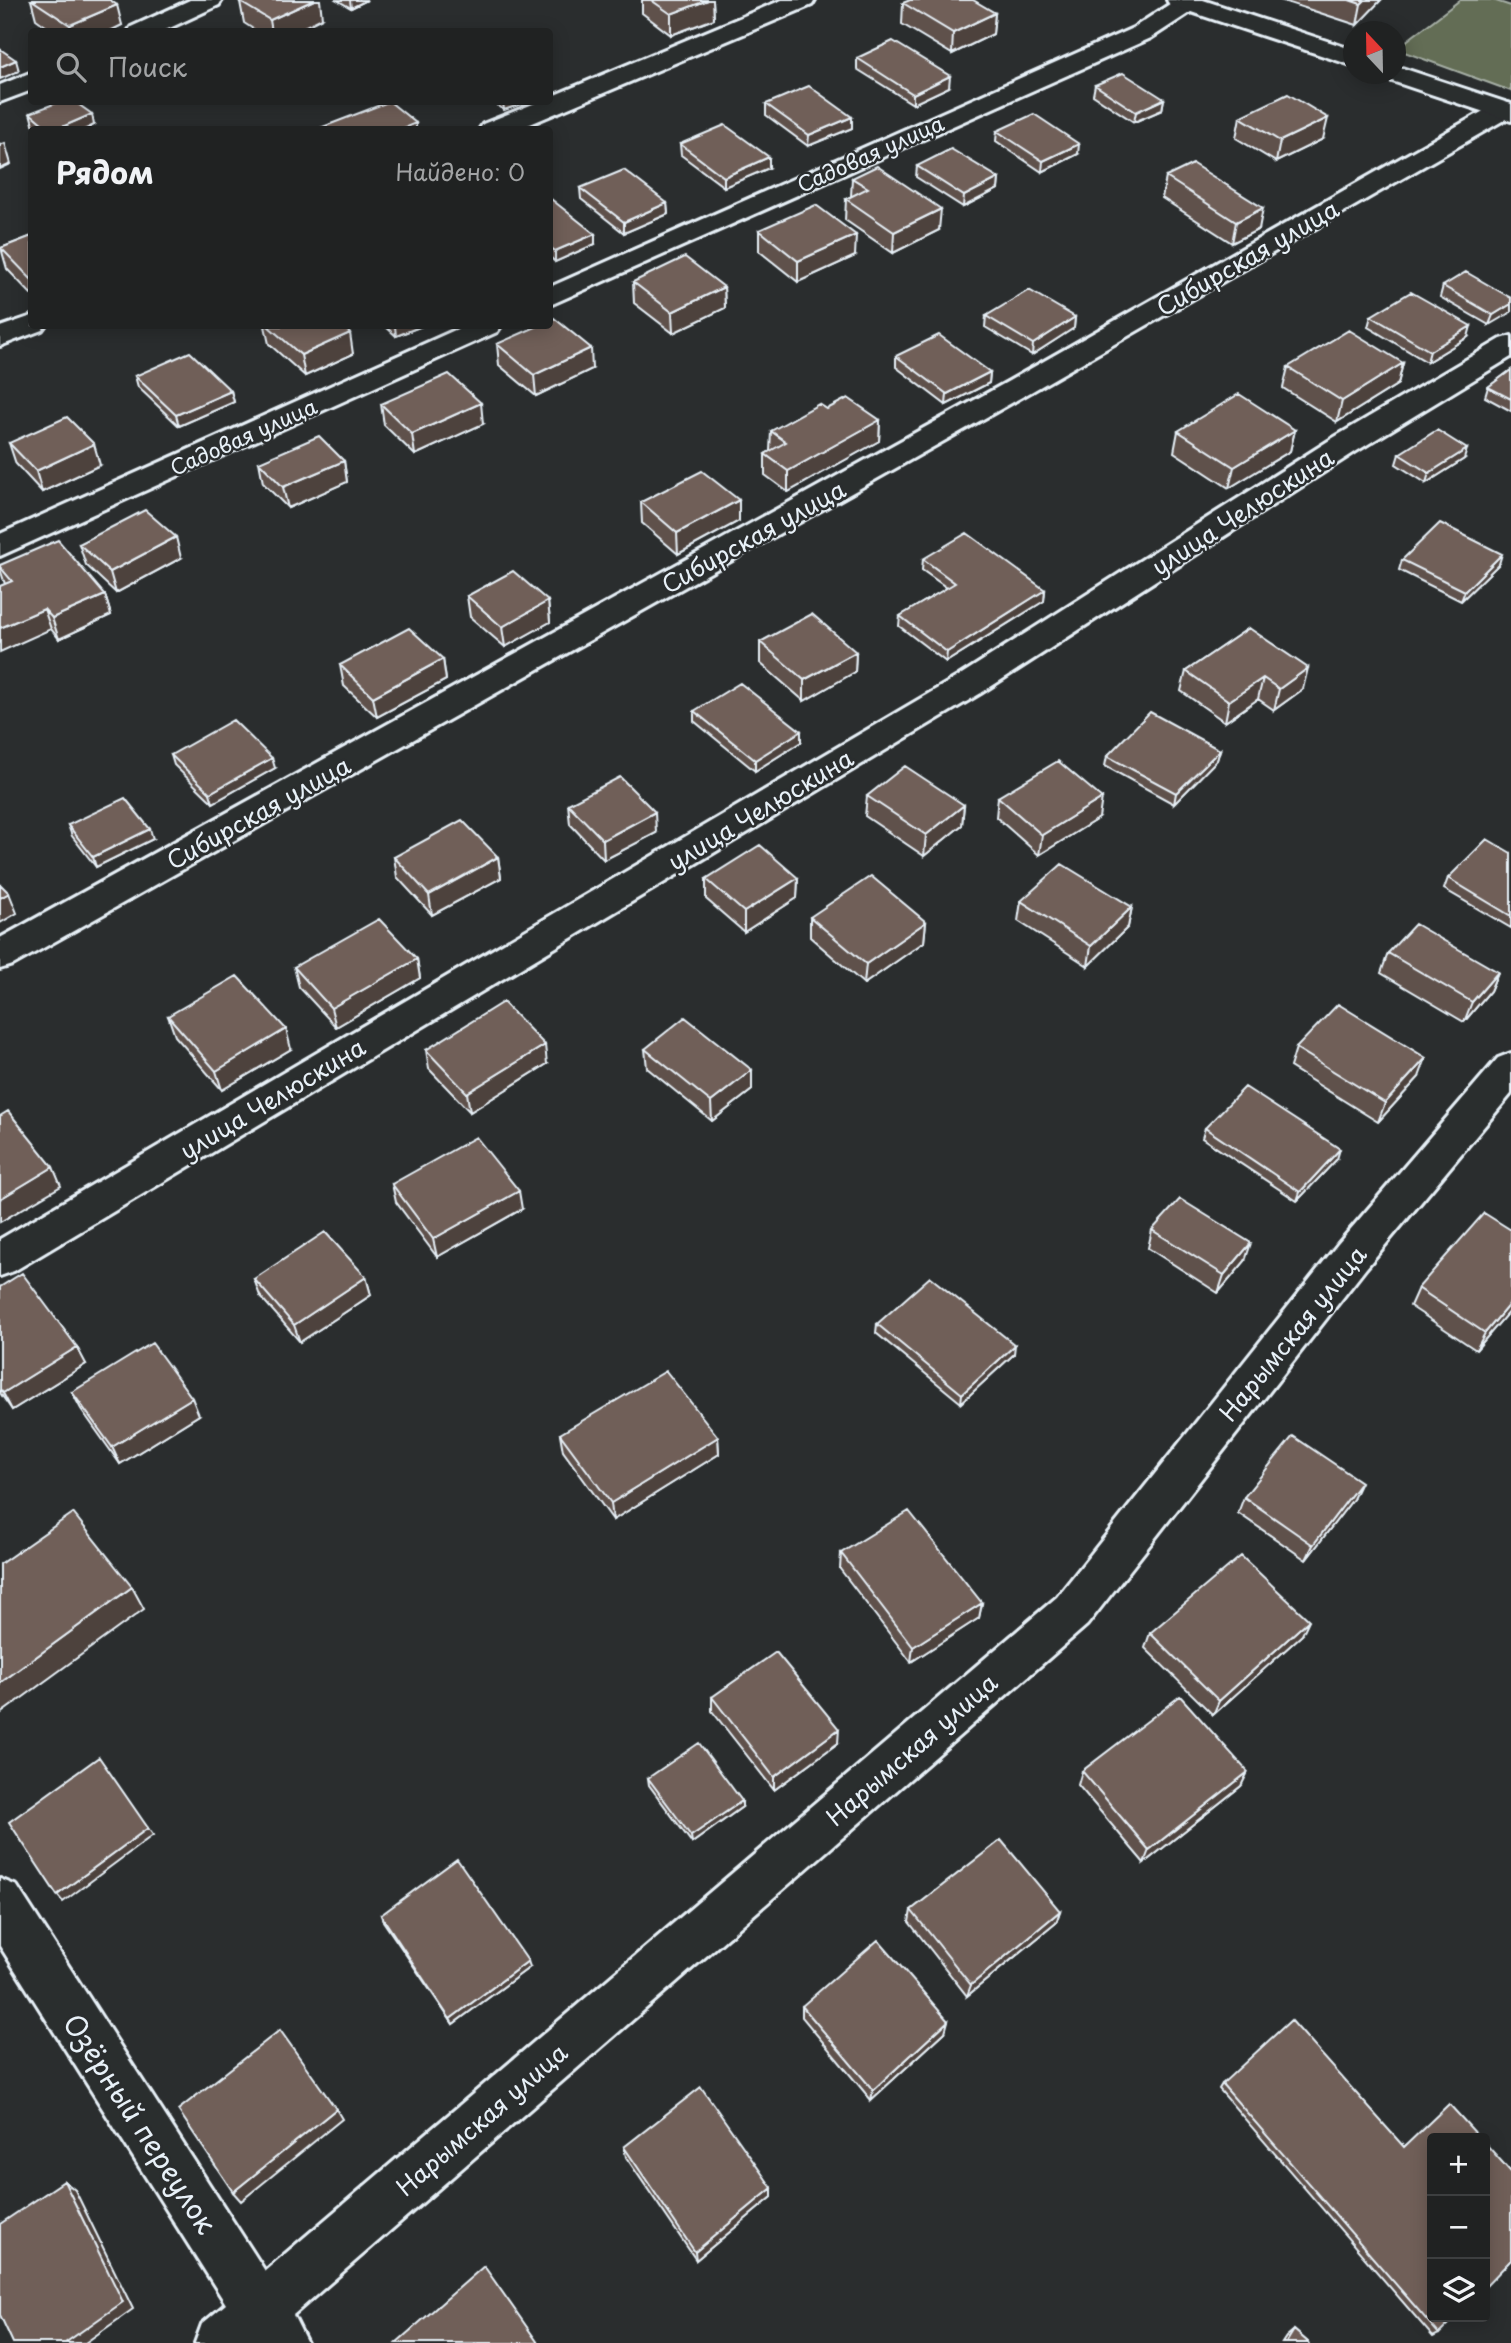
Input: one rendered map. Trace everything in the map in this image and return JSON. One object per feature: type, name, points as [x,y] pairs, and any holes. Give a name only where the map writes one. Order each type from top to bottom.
[{"type":"street","points":[[149,28],[210,0]]},
{"type":"street","points":[[553,105],[803,0]]},
{"type":"street","points":[[1184,2],[1343,57]]},
{"type":"street","name":"Садовая улица","points":[[553,296],[1142,33],[1184,2]]},
{"type":"street","points":[[1406,78],[1507,112]]},
{"type":"street","points":[[0,94],[28,82]]},
{"type":"street","points":[[502,126],[552,105]]},
{"type":"street","name":"Сибирская улица","points":[[0,956],[1507,112]]},
{"type":"street","points":[[0,337],[28,326]]},
{"type":"street","name":"Садовая улица","points":[[0,547],[480,329]]},
{"type":"street","name":"улица Челюскина","points":[[0,1259],[969,685],[1344,445],[1511,345]]},
{"type":"street","name":"Нарымская улица","points":[[221,2343],[271,2326],[1072,1611],[1352,1256],[1511,1068]]},
{"type":"street","name":"Озёрный переулок","points":[[0,1903],[271,2326]]},
{"type":"green space","points":[[1460,0],[1493,0],[1511,6],[1511,91],[1406,53],[1406,41]]},
{"type":"building","points":[[32,0],[110,0],[117,5],[70,25]]},
{"type":"building","points":[[314,0],[270,20],[240,2]]},
{"type":"building","points":[[651,0],[708,0],[671,14]]},
{"type":"building","points":[[910,0],[973,0],[995,13],[953,33],[903,3]]},
{"type":"building","points":[[1349,0],[1365,0],[1361,4]]},
{"type":"building","points":[[893,41],[950,76],[913,94],[857,58]]},
{"type":"building","points":[[0,49],[16,60],[0,67]]},
{"type":"building","points":[[1123,73],[1164,99],[1136,112],[1095,85]]},
{"type":"building","points":[[809,86],[852,117],[809,135],[766,104]]},
{"type":"building","points":[[1288,94],[1328,118],[1280,141],[1240,117]]},
{"type":"building","points":[[51,105],[79,105],[92,114],[64,126],[45,126],[30,113]]},
{"type":"building","points":[[380,105],[394,105],[416,123],[409,126],[325,126]]},
{"type":"building","points":[[1034,114],[1079,144],[1043,161],[997,131]]},
{"type":"building","points":[[725,125],[769,157],[724,177],[680,144]]},
{"type":"building","points":[[951,149],[999,178],[964,196],[917,166]]},
{"type":"building","points":[[1193,164],[1263,208],[1236,222],[1166,177]]},
{"type":"building","points":[[877,166],[941,209],[894,232],[846,199],[868,188],[852,178]]},
{"type":"building","points":[[624,170],[667,203],[624,222],[580,188]]},
{"type":"building","points":[[553,201],[595,234],[555,251],[553,249]]},
{"type":"building","points":[[816,205],[856,235],[798,261],[759,230]]},
{"type":"building","points":[[28,238],[28,276],[1,248]]},
{"type":"building","points":[[685,257],[724,287],[672,312],[633,282]]},
{"type":"building","points":[[1466,272],[1511,298],[1511,304],[1493,315],[1443,286]]},
{"type":"building","points":[[1029,290],[1075,317],[1033,344],[986,316]]},
{"type":"building","points":[[1411,292],[1471,326],[1430,351],[1371,316]]},
{"type":"building","points":[[553,318],[591,348],[534,375],[497,344],[531,329],[553,329]]},
{"type":"building","points":[[271,329],[345,329],[350,333],[301,355]]},
{"type":"building","points":[[1349,330],[1403,363],[1342,401],[1288,367]]},
{"type":"building","points":[[939,335],[990,372],[947,394],[896,356]]},
{"type":"building","points":[[190,352],[231,391],[176,415],[135,376]]},
{"type":"building","points":[[1511,370],[1511,399],[1488,387]]},
{"type":"building","points":[[449,374],[481,403],[412,434],[381,404]]},
{"type":"building","points":[[1239,394],[1295,430],[1234,467],[1178,431]]},
{"type":"building","points":[[848,398],[880,420],[788,471],[765,454],[786,442],[771,431],[819,404],[827,409]]},
{"type":"building","points":[[67,417],[94,444],[36,471],[9,443]]},
{"type":"building","points":[[1437,430],[1467,449],[1429,473],[1399,454]]},
{"type":"building","points":[[319,436],[344,461],[283,487],[259,462]]},
{"type":"building","points":[[702,471],[739,500],[677,533],[641,502]]},
{"type":"building","points":[[145,510],[176,537],[110,572],[79,544]]},
{"type":"building","points":[[1440,523],[1502,554],[1465,591],[1402,560]]},
{"type":"building","points":[[967,533],[1045,590],[947,652],[900,616],[955,583],[923,559]]},
{"type":"building","points":[[58,540],[105,595],[52,618],[44,609],[0,628],[0,586],[12,581],[0,565]]},
{"type":"building","points":[[513,571],[548,601],[502,627],[467,596]]},
{"type":"building","points":[[812,614],[856,652],[804,680],[760,642]]},
{"type":"building","points":[[409,628],[443,659],[373,697],[340,665]]},
{"type":"building","points":[[1249,628],[1308,668],[1279,689],[1263,678],[1229,701],[1186,671]]},
{"type":"building","points":[[740,683],[801,731],[755,760],[694,711]]},
{"type":"building","points":[[1150,712],[1220,750],[1176,793],[1107,756]]},
{"type":"building","points":[[233,720],[272,758],[210,793],[171,755]]},
{"type":"building","points":[[1058,761],[1102,798],[1042,835],[998,797]]},
{"type":"building","points":[[905,766],[964,805],[926,835],[867,796]]},
{"type":"building","points":[[620,777],[655,812],[603,840],[568,804]]},
{"type":"building","points":[[125,798],[150,829],[93,857],[68,825]]},
{"type":"building","points":[[462,820],[498,857],[429,895],[394,857]]},
{"type":"building","points":[[1487,839],[1511,853],[1511,916],[1448,878]]},
{"type":"building","points":[[760,845],[798,878],[744,912],[706,879]]},
{"type":"building","points":[[1062,864],[1132,907],[1091,946],[1021,901]]},
{"type":"building","points":[[871,876],[926,922],[866,964],[810,917]]},
{"type":"building","points":[[0,884],[9,893],[0,898]]},
{"type":"building","points":[[379,919],[417,959],[331,1008],[294,967]]},
{"type":"building","points":[[1415,924],[1498,972],[1472,1002],[1388,953]]},
{"type":"building","points":[[237,976],[286,1029],[216,1071],[168,1016]]},
{"type":"building","points":[[503,1002],[545,1045],[467,1093],[426,1050]]},
{"type":"building","points":[[1338,1004],[1426,1058],[1385,1103],[1296,1048]]},
{"type":"building","points":[[685,1017],[752,1070],[711,1102],[645,1049]]},
{"type":"building","points":[[1245,1087],[1340,1149],[1300,1192],[1205,1128]]},
{"type":"building","points":[[8,1111],[53,1167],[0,1199],[0,1116]]},
{"type":"building","points":[[476,1137],[519,1191],[433,1239],[392,1184]]},
{"type":"building","points":[[1180,1199],[1251,1243],[1224,1275],[1152,1230]]},
{"type":"building","points":[[1484,1213],[1511,1230],[1511,1302],[1485,1333],[1418,1288]]},
{"type":"building","points":[[325,1232],[366,1277],[294,1325],[254,1279]]},
{"type":"building","points":[[22,1273],[77,1347],[3,1393],[0,1389],[0,1287]]},
{"type":"building","points":[[930,1277],[1015,1345],[962,1394],[877,1324]]},
{"type":"building","points":[[152,1343],[192,1398],[112,1447],[72,1392]]},
{"type":"building","points":[[666,1371],[718,1437],[611,1503],[560,1434]]},
{"type":"building","points":[[1293,1436],[1361,1482],[1313,1545],[1244,1497]]},
{"type":"building","points":[[909,1511],[982,1603],[913,1647],[841,1553]]},
{"type":"building","points":[[73,1513],[132,1587],[0,1683],[0,1564]]},
{"type":"building","points":[[1241,1556],[1309,1620],[1219,1701],[1150,1633]]},
{"type":"building","points":[[776,1652],[839,1729],[774,1777],[712,1697]]},
{"type":"building","points":[[1180,1696],[1248,1772],[1149,1850],[1082,1771]]},
{"type":"building","points":[[699,1743],[742,1801],[691,1836],[648,1778]]},
{"type":"building","points":[[99,1757],[148,1828],[57,1895],[9,1822]]},
{"type":"building","points":[[1001,1840],[1060,1911],[971,1985],[911,1910]]},
{"type":"building","points":[[457,1859],[528,1961],[450,2019],[381,1915]]},
{"type":"building","points":[[878,1940],[948,2021],[873,2090],[802,2006]]},
{"type":"building","points":[[1291,2020],[1404,2147],[1449,2104],[1475,2133],[1427,2133],[1427,2320],[1222,2084]]},
{"type":"building","points":[[280,2030],[336,2109],[233,2192],[178,2110]]},
{"type":"building","points":[[701,2087],[772,2188],[695,2252],[624,2147]]},
{"type":"building","points":[[1490,2149],[1511,2172],[1511,2260],[1490,2282]]},
{"type":"building","points":[[64,2181],[123,2302],[65,2343],[13,2343],[0,2315],[0,2224]]},
{"type":"building","points":[[484,2266],[538,2343],[396,2343]]},
{"type":"building","points":[[1429,2322],[1451,2322],[1439,2334]]},
{"type":"building","points":[[1294,2330],[1309,2343],[1286,2343]]}]
